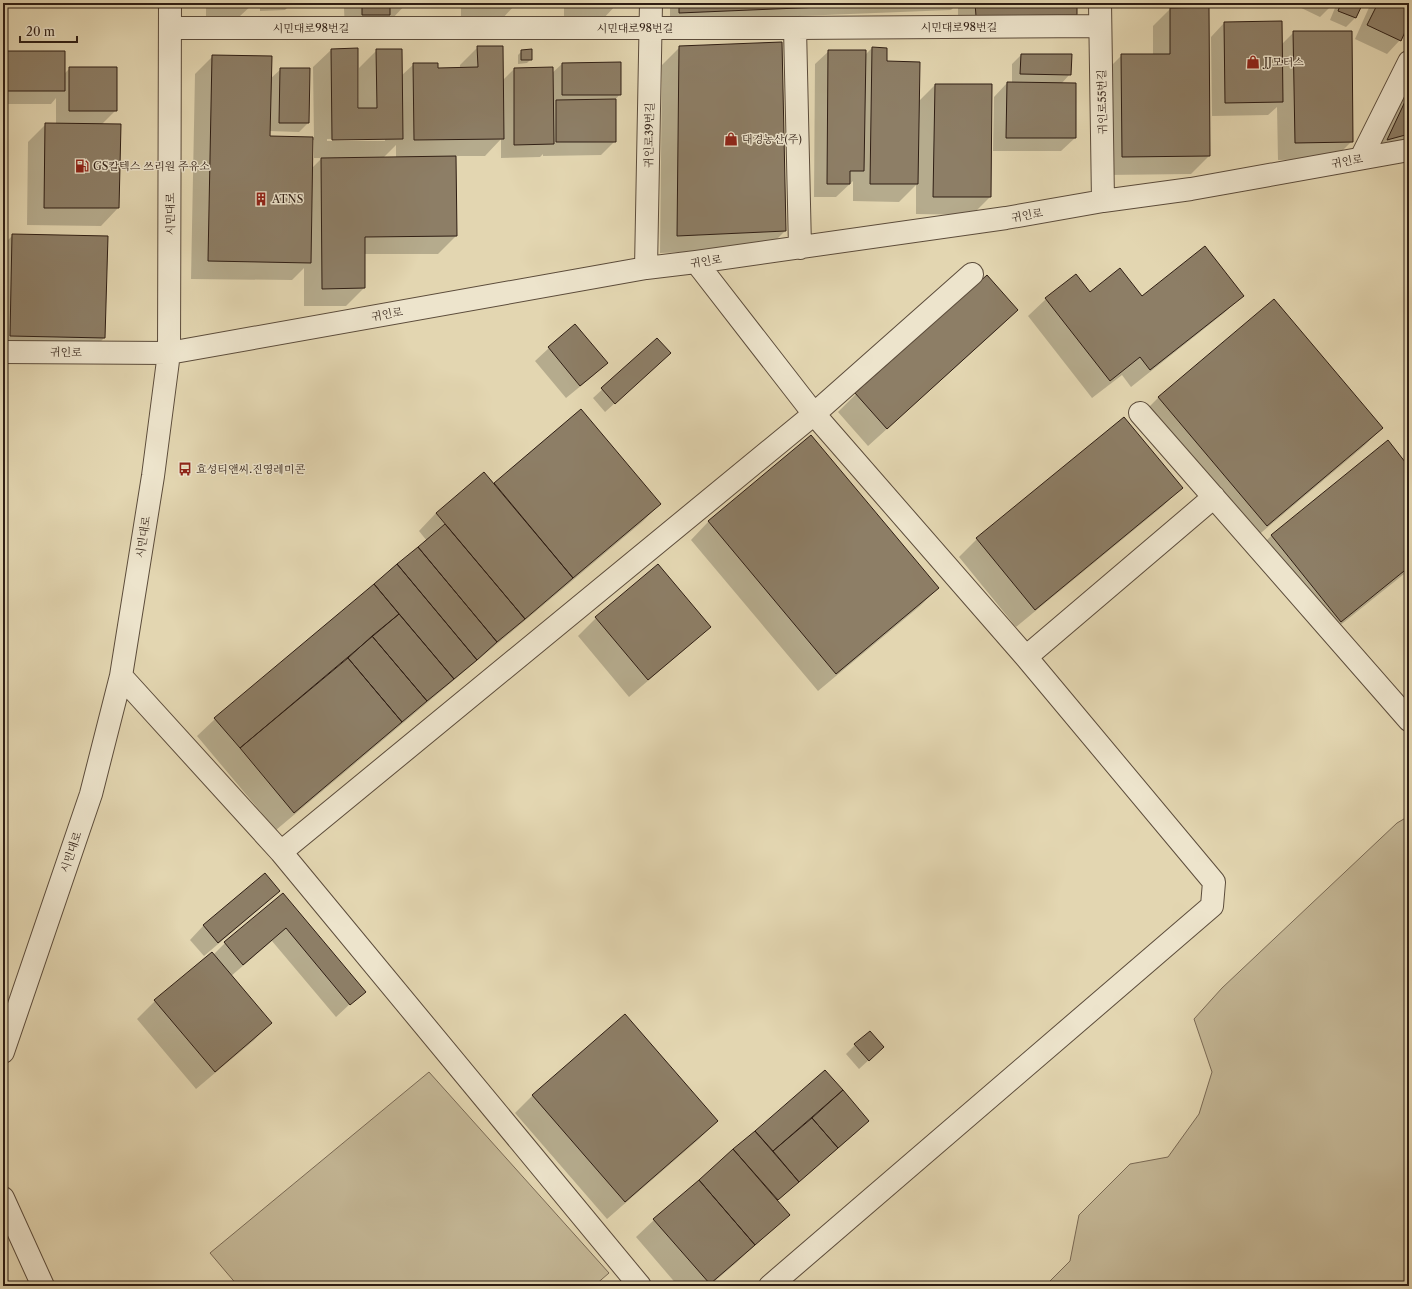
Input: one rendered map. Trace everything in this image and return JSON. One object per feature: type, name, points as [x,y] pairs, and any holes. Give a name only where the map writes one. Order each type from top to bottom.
[{"type":"street","name":"시민대로","points":[[3,1052],[91,794],[121,676],[153,476],[169,353],[170,3]]},
{"type":"street","name":"귀인로39번길","points":[[646,268],[651,28],[650,3]]},
{"type":"street","name":"귀인로55번길","points":[[1100,3],[1103,201]]},
{"type":"street","name":"시민대로98번길","points":[[170,28],[795,28],[1100,26]]},
{"type":"street","points":[[795,28],[800,248]]},
{"type":"street","points":[[1361,158],[1409,62]]},
{"type":"street","name":"귀인로","points":[[3,352],[169,353],[646,268],[800,248],[1006,218],[1103,201],[1191,189],[1409,150]]},
{"type":"street","points":[[696,262],[814,414],[1026,657],[1214,882],[1212,906],[770,1286]]},
{"type":"street","points":[[281,852],[814,414],[972,274]]},
{"type":"street","points":[[1140,413],[1409,720]]},
{"type":"street","points":[[1026,657],[1214,497]]},
{"type":"street","points":[[121,676],[281,852],[640,1286]]},
{"type":"street","points":[[3,1198],[43,1286]]},
{"type":"shaded area","points":[[1409,816],[1409,1286],[1045,1286],[1070,1261],[1079,1215],[1130,1164],[1168,1157],[1199,1114],[1212,1072],[1194,1019],[1222,988],[1397,823]]},
{"type":"shaded area","points":[[429,1072],[609,1273],[594,1286],[238,1286],[210,1253]]},
{"type":"building","points":[[263,3],[290,3],[290,7],[263,7]]},
{"type":"building","points":[[362,3],[390,3],[390,15],[362,15]]},
{"type":"building","points":[[474,3],[515,3],[515,7],[474,7]]},
{"type":"building","points":[[577,3],[617,3],[617,6],[577,6]]},
{"type":"building","points":[[679,3],[918,3],[679,13]]},
{"type":"building","points":[[975,3],[1077,3],[1077,15],[976,16]]},
{"type":"building","points":[[1341,3],[1363,3],[1356,18],[1338,11]]},
{"type":"building","points":[[1378,3],[1409,3],[1409,23],[1401,41],[1367,25]]},
{"type":"building","points":[[1209,7],[1210,156],[1122,157],[1121,54],[1170,54],[1170,8]]},
{"type":"building","name":"JJ모터스","points":[[1282,21],[1283,102],[1225,103],[1224,22]]},
{"type":"building","points":[[1293,31],[1352,31],[1353,142],[1295,143]]},
{"type":"building","name":"태경농산(주)","points":[[782,42],[786,231],[677,236],[679,46]]},
{"type":"building","points":[[477,46],[503,46],[504,139],[414,140],[413,63],[438,63],[438,68],[478,67]]},
{"type":"building","points":[[872,47],[887,48],[887,61],[920,62],[918,184],[870,184]]},
{"type":"building","points":[[358,48],[358,108],[377,108],[376,49],[402,49],[403,139],[332,140],[331,49]]},
{"type":"building","points":[[532,49],[532,60],[521,60],[521,50]]},
{"type":"building","points":[[828,50],[866,50],[864,171],[850,171],[850,184],[827,184]]},
{"type":"building","points":[[3,51],[65,51],[65,91],[3,91]]},
{"type":"building","points":[[1021,54],[1072,54],[1071,75],[1020,74]]},
{"type":"building","name":"ATNS","points":[[212,55],[272,56],[270,136],[313,137],[311,263],[208,261]]},
{"type":"building","points":[[621,62],[621,95],[562,95],[562,63]]},
{"type":"building","points":[[69,67],[117,67],[117,111],[69,111]]},
{"type":"building","points":[[553,67],[554,144],[514,145],[514,68]]},
{"type":"building","points":[[280,68],[310,68],[309,123],[279,123]]},
{"type":"building","points":[[1007,82],[1076,83],[1076,138],[1006,138]]},
{"type":"building","points":[[935,84],[992,84],[991,197],[933,197]]},
{"type":"building","points":[[1409,93],[1409,134],[1387,140]]},
{"type":"building","points":[[616,99],[616,142],[556,142],[556,100]]},
{"type":"building","name":"GS칼텍스 쓰리원 주유소","points":[[45,123],[121,124],[119,208],[44,208]]},
{"type":"building","points":[[456,156],[457,236],[365,237],[365,288],[322,289],[321,158]]},
{"type":"building","points":[[12,234],[108,236],[105,338],[10,336]]},
{"type":"building","points":[[1205,246],[1244,296],[1150,370],[1140,357],[1110,381],[1045,298],[1076,274],[1090,292],[1120,268],[1142,296]]},
{"type":"building","points":[[987,275],[1018,310],[887,429],[855,393]]},
{"type":"building","points":[[1274,299],[1383,428],[1267,526],[1158,397]]},
{"type":"building","points":[[575,324],[608,363],[580,386],[548,347]]},
{"type":"building","points":[[657,338],[671,353],[615,404],[601,388]]},
{"type":"building","points":[[581,409],[661,504],[573,578],[494,483]]},
{"type":"building","points":[[1124,417],[1183,488],[1035,610],[976,538]]},
{"type":"building","points":[[811,435],[939,588],[836,674],[708,521]]},
{"type":"building","points":[[1388,440],[1409,467],[1409,567],[1341,622],[1271,535]]},
{"type":"building","points":[[484,472],[573,578],[525,619],[436,513]]},
{"type":"building","points":[[445,524],[525,619],[497,642],[418,547]]},
{"type":"building","points":[[418,547],[497,642],[477,660],[397,564]]},
{"type":"building","points":[[397,564],[477,660],[454,679],[374,584]]},
{"type":"building","points":[[658,564],[711,627],[648,680],[595,617]]},
{"type":"building","points":[[374,584],[399,614],[240,748],[214,718]]},
{"type":"building","points":[[399,614],[454,679],[427,701],[372,636]]},
{"type":"building","points":[[372,636],[427,701],[402,722],[348,658]]},
{"type":"building","points":[[348,658],[402,722],[294,813],[240,748]]},
{"type":"building","points":[[265,873],[280,891],[218,943],[203,925]]},
{"type":"building","points":[[283,893],[366,992],[350,1005],[286,928],[243,965],[224,942]]},
{"type":"building","points":[[212,952],[272,1023],[215,1072],[154,1000]]},
{"type":"building","points":[[625,1014],[718,1121],[625,1202],[532,1095]]},
{"type":"building","points":[[870,1031],[884,1047],[869,1061],[854,1044]]},
{"type":"building","points":[[825,1070],[843,1090],[773,1151],[755,1131]]},
{"type":"building","points":[[843,1090],[869,1121],[838,1148],[812,1118]]},
{"type":"building","points":[[812,1118],[838,1148],[799,1182],[773,1151]]},
{"type":"building","points":[[755,1131],[799,1182],[778,1200],[733,1149]]},
{"type":"building","points":[[733,1149],[790,1215],[755,1245],[699,1180]]},
{"type":"building","points":[[699,1180],[755,1245],[710,1284],[653,1219]]},
{"type":"place","name":"JJ모터스","points":[[1253,62]]},
{"type":"place","name":"태경농산(주)","points":[[731,139]]},
{"type":"place","name":"GS칼텍스 쓰리원 주유소","points":[[82,166]]},
{"type":"place","name":"ATNS","points":[[261,199]]},
{"type":"place","name":"효성티앤씨.진영레미콘","points":[[185,469]]}]
